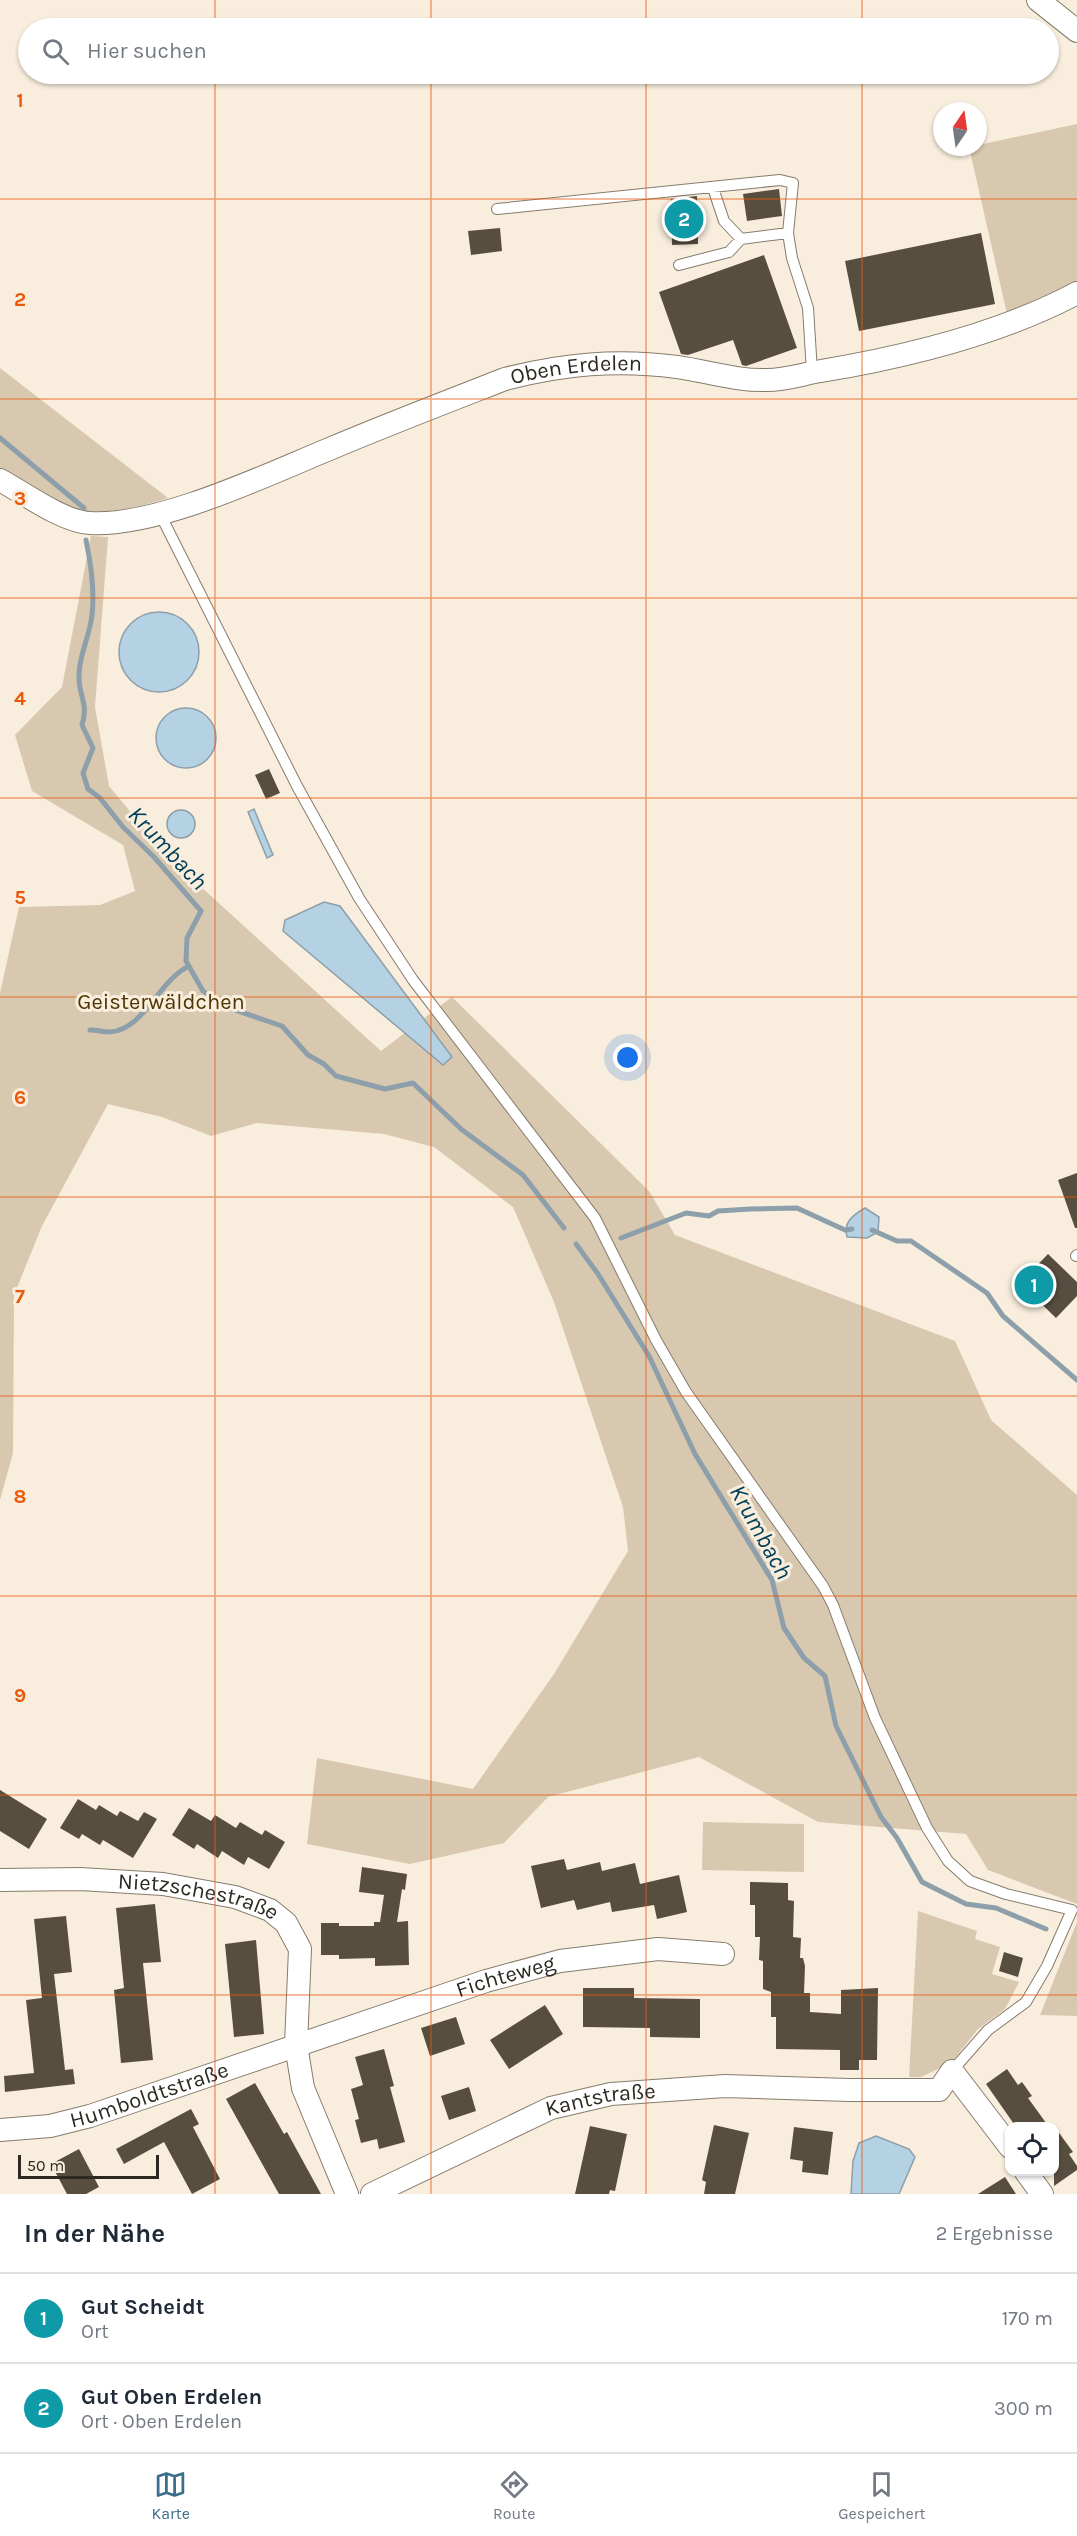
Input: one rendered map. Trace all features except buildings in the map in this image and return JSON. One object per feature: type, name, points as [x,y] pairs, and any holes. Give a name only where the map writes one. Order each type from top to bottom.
[{"type":"street","points":[[1038,0],[1077,31]]},
{"type":"street","name":"Oben Erdelen","points":[[0,480],[63,515],[87,523],[113,523],[160,514],[251,481],[505,379],[549,367],[582,363],[674,367],[765,380],[849,366],[970,336],[1012,323],[1077,293]]},
{"type":"street","name":"Nietzschestraße","points":[[0,1880],[80,1879],[163,1884],[235,1897],[270,1910],[286,1923],[300,1949],[301,1979],[296,2045],[303,2088],[347,2194]]},
{"type":"street","name":"Fichteweg","points":[[296,2045],[486,1982],[560,1961],[658,1948],[723,1954]]},
{"type":"street","name":"Humboldtstraße","points":[[0,2130],[50,2126],[90,2116],[296,2045]]},
{"type":"street","points":[[952,2071],[1005,2140]]},
{"type":"street","name":"Kantstraße","points":[[372,2194],[551,2108],[611,2094],[725,2086],[939,2090],[952,2071]]},
{"type":"street","points":[[1029,2176],[1042,2194]]},
{"type":"lane","points":[[497,209],[780,180],[793,183],[788,233],[792,258],[808,308],[812,372]]},
{"type":"lane","points":[[713,188],[724,221],[741,239]]},
{"type":"lane","points":[[679,265],[729,252],[741,239],[788,233]]},
{"type":"lane","points":[[160,514],[297,786],[358,898],[413,980],[595,1218],[656,1340],[686,1392],[823,1586],[833,1605],[875,1718],[927,1828],[948,1861],[970,1881],[1006,1894],[1072,1910],[1047,1966],[1026,2002],[988,2030],[952,2071]]},
{"type":"green space","points":[[1077,124],[1077,282],[1028,307],[1007,314],[971,156],[987,156],[987,143]]},
{"type":"green space","points":[[0,368],[168,498],[118,510],[80,510],[59,506],[0,474]]},
{"type":"green space","name":"Geisterwäldchen","points":[[91,536],[108,537],[95,707],[109,786],[166,855],[381,1051],[452,997],[649,1191],[675,1235],[955,1341],[991,1420],[1077,1495],[1077,1904],[988,1870],[966,1834],[818,1822],[699,1757],[548,1797],[504,1843],[410,1864],[307,1844],[317,1758],[473,1789],[554,1674],[628,1551],[623,1507],[554,1302],[513,1207],[434,1147],[384,1134],[257,1123],[211,1136],[162,1117],[108,1104],[42,1226],[14,1295],[13,1453],[0,1500],[0,993],[19,907],[100,905],[135,891],[123,845],[32,791],[15,735],[62,687]]},
{"type":"green space","points":[[703,1822],[804,1824],[804,1872],[702,1870]]},
{"type":"green space","points":[[918,1911],[977,1931],[975,1939],[1000,1947],[992,1974],[1019,1982],[1005,2009],[978,2029],[951,2063],[921,2077],[909,2077]]},
{"type":"green space","points":[[1077,1922],[1077,2016],[1040,2015]]},
{"type":"water","points":[[159,612],[174,615],[187,624],[196,637],[199,652],[196,667],[187,680],[174,689],[159,692],[144,689],[131,680],[122,667],[119,652],[122,637],[131,624],[144,615]]},
{"type":"water","points":[[180,708],[192,708],[203,713],[211,721],[216,738],[214,750],[203,763],[192,768],[180,768],[169,763],[161,755],[156,744],[156,732],[161,721],[169,713]]},
{"type":"water","points":[[254,809],[273,855],[267,858],[248,812]]},
{"type":"water","points":[[181,810],[191,814],[195,824],[191,834],[181,838],[171,834],[167,824],[171,814]]},
{"type":"water","points":[[324,902],[340,906],[452,1057],[443,1065],[283,931],[285,920]]},
{"type":"water","points":[[865,1208],[879,1217],[878,1232],[867,1238],[847,1237],[848,1223],[853,1216]]},
{"type":"water","points":[[876,2136],[909,2149],[915,2157],[899,2194],[851,2194],[853,2161],[859,2143]]},
{"type":"waterway","name":"Krumbach","points":[[0,438],[84,508]]},
{"type":"waterway","name":"Krumbach","points":[[86,540],[92,577],[93,606],[79,668],[79,682],[84,705],[82,725],[93,748],[83,773],[88,789],[100,798],[123,827],[154,857],[201,911],[187,938],[186,961],[203,991],[226,1007],[282,1026],[308,1055],[324,1064],[336,1076],[385,1089],[413,1083],[461,1129],[523,1175],[564,1228]]},
{"type":"waterway","points":[[90,1030],[110,1032],[132,1023],[169,982],[189,966]]},
{"type":"waterway","points":[[621,1238],[686,1213],[709,1216],[718,1211],[750,1209],[797,1208],[845,1230],[852,1229]]},
{"type":"waterway","points":[[872,1230],[897,1241],[911,1241],[987,1293],[1003,1316],[1077,1380]]},
{"type":"waterway","name":"Krumbach","points":[[576,1244],[598,1274],[649,1356],[695,1454],[772,1580],[784,1628],[804,1658],[825,1676],[836,1726],[881,1817],[897,1838],[922,1882],[966,1904],[996,1908],[1046,1929]]},
{"type":"place","name":"Gut Oben Erdelen","points":[[684,219]]},
{"type":"place","name":"Gut Scheidt","points":[[1034,1285]]}]
